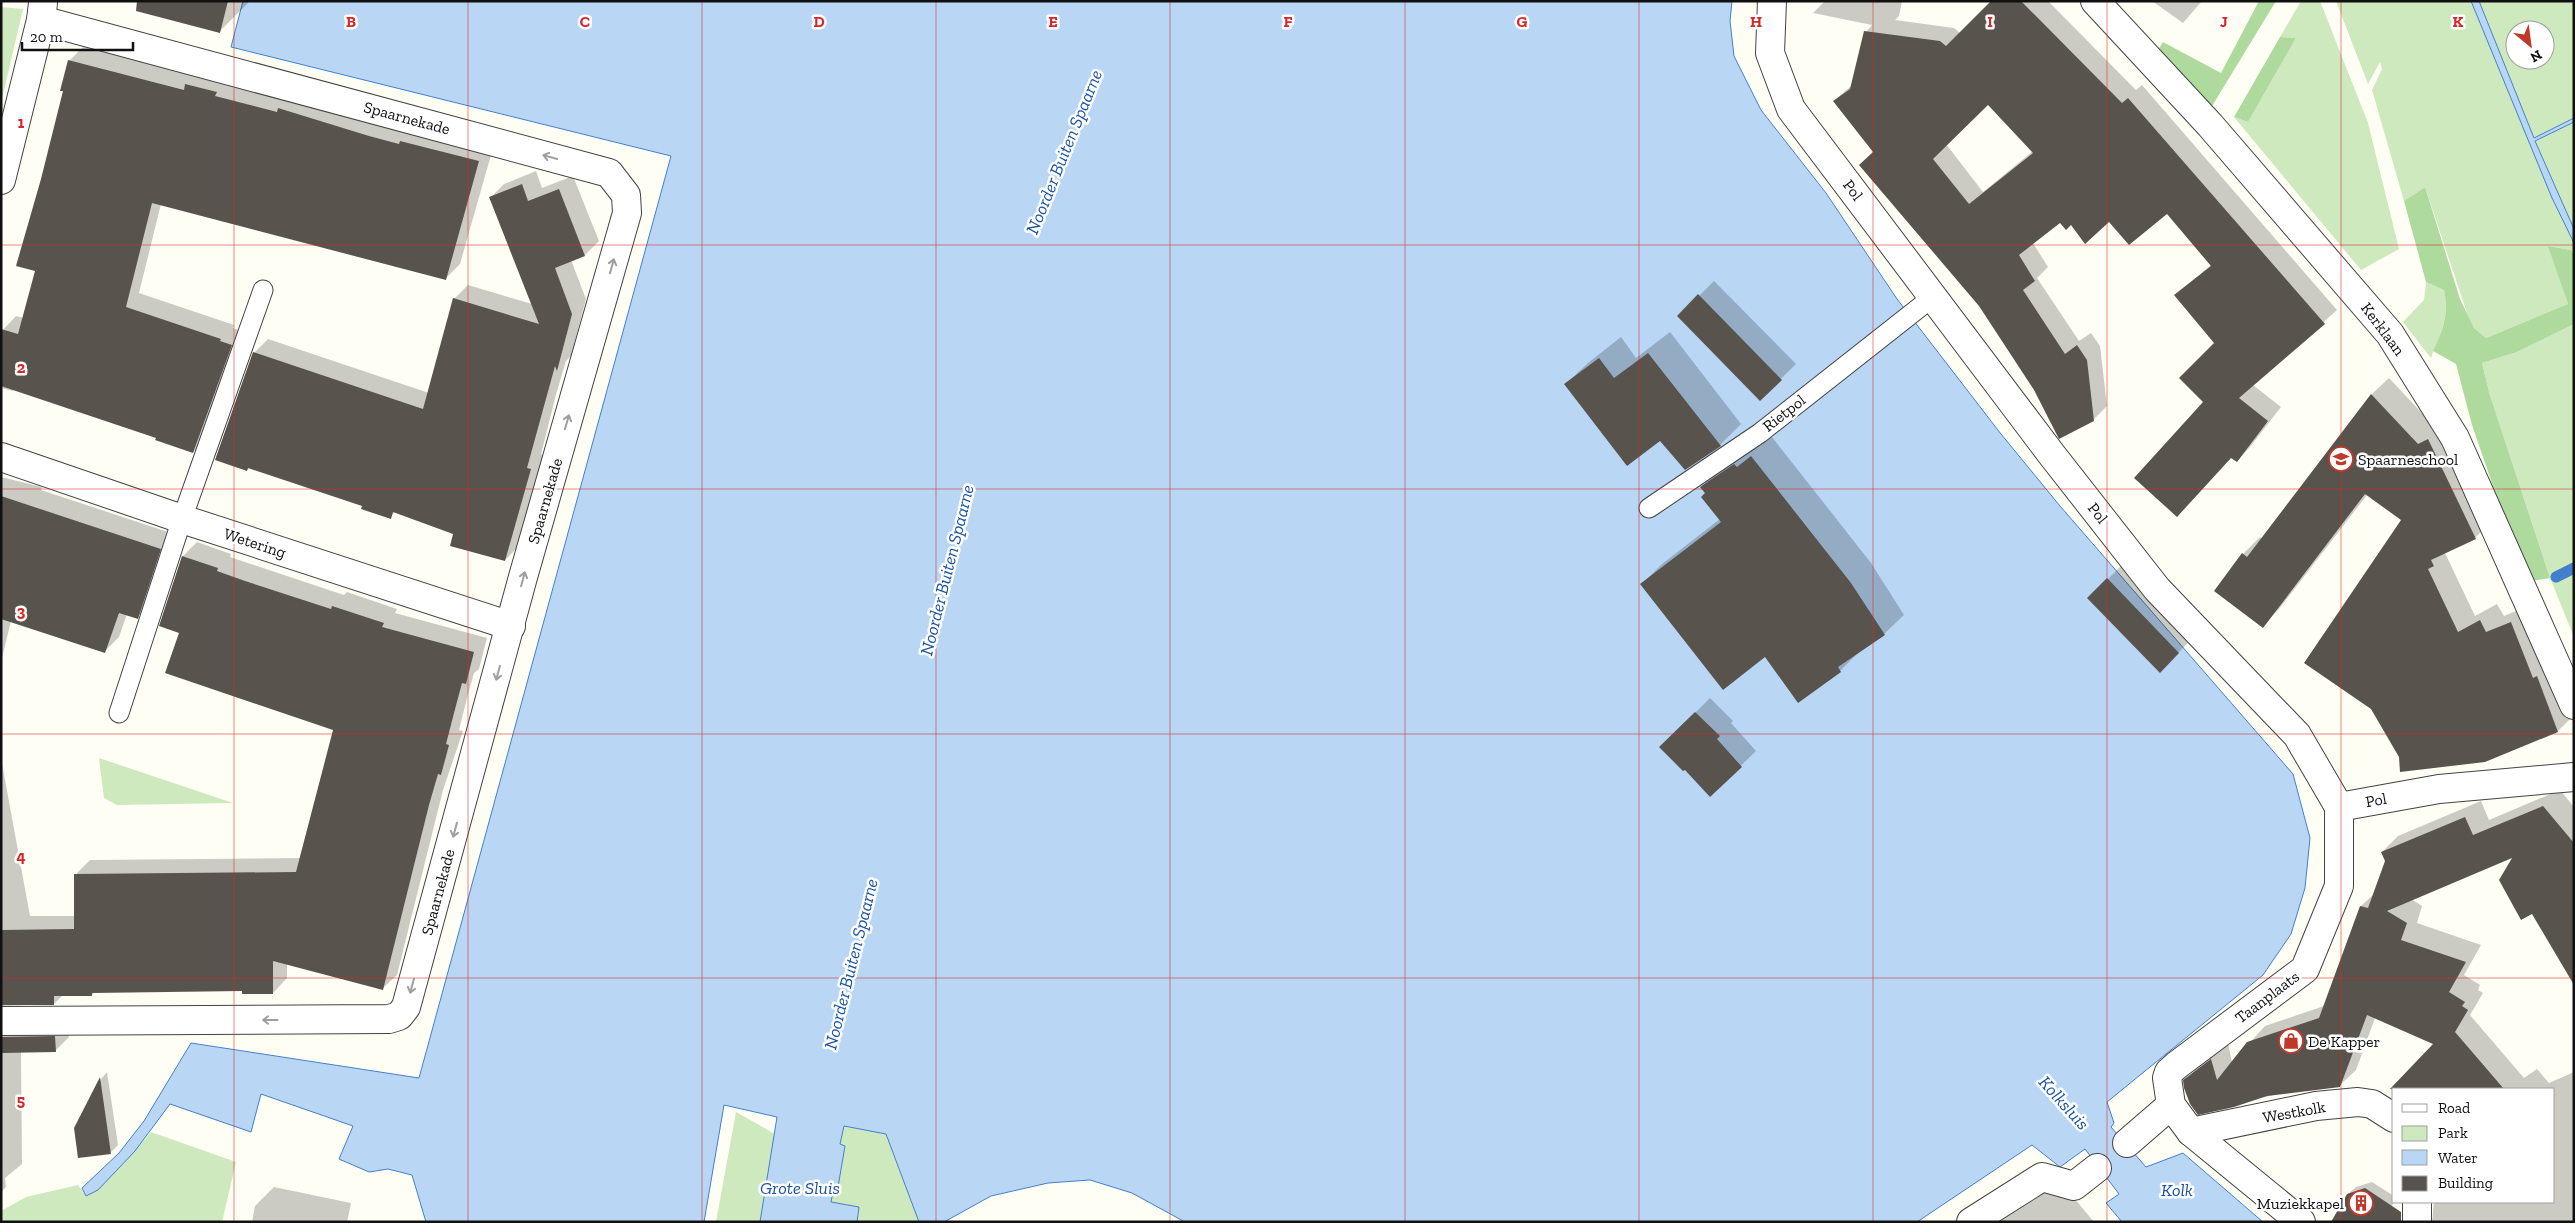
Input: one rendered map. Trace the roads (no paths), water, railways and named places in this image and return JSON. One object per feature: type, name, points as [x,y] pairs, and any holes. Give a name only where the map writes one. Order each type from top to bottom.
[{"type":"street","name":"Pol","points":[[1772,1],[1770,53],[1790,109],[1924,304],[2052,455],[2157,588],[2297,735],[2339,807],[2439,789],[2574,777]]},
{"type":"street","name":"Kerklaan","points":[[2105,4],[2390,334],[2455,438],[2574,705]]},
{"type":"street","points":[[1,180],[42,11]]},
{"type":"street","name":"Spaarnekade","points":[[1,1021],[380,1019],[399,1016],[406,1007],[627,212],[626,195],[609,173],[42,11]]},
{"type":"street","name":"Wetering","points":[[1,457],[182,519],[511,626]]},
{"type":"street","name":"Taanplaats","points":[[2171,1105],[2167,1078],[2169,1072],[2305,968],[2338,886],[2339,807]]},
{"type":"street","name":"Westkolk","points":[[2191,1132],[2316,1106],[2358,1102],[2372,1104],[2392,1117]]},
{"type":"street","points":[[2127,1144],[2171,1105],[2191,1132],[2301,1222]]},
{"type":"street","points":[[1972,1222],[2042,1177],[2074,1186],[2097,1168]]},
{"type":"street","points":[[2417,1203],[2417,1222]]},
{"type":"lane","points":[[119,713],[182,519],[263,290]]},
{"type":"lane","name":"Rietpol","points":[[1649,508],[1760,432],[1924,304]]},
{"type":"water","points":[[243,1],[1732,1],[1730,21],[1734,56],[1761,110],[1826,193],[1897,299],[2001,434],[2060,506],[2293,774],[2310,838],[2305,888],[2291,934],[2263,975],[2107,1102],[2114,1123],[2111,1127],[2146,1167],[2183,1153],[2263,1222],[2122,1222],[2106,1203],[2119,1194],[2085,1149],[2060,1167],[2032,1145],[1917,1222],[1185,1222],[1132,1193],[1090,1180],[1048,1183],[991,1196],[944,1222],[919,1222],[886,1134],[844,1126],[840,1144],[845,1146],[838,1187],[834,1187],[831,1202],[859,1207],[857,1222],[760,1222],[777,1117],[724,1105],[704,1222],[426,1222],[412,1175],[388,1169],[369,1172],[339,1159],[353,1126],[261,1094],[251,1132],[170,1104],[135,1151],[98,1190],[86,1196],[82,1188],[119,1153],[144,1121],[191,1043],[419,1078],[671,156],[231,47]]},
{"type":"water","points":[[2471,1],[2479,1],[2505,70],[2507,70],[2534,138],[2574,118],[2574,122],[2535,141],[2574,229],[2574,243],[2552,198]]},
{"type":"waterway","points":[[2556,577],[2574,568]]},
{"type":"place","name":"Spaarneschool","points":[[2341,459]]},
{"type":"place","name":"De Kapper","points":[[2291,1041]]},
{"type":"place","name":"Muziekkapel","points":[[2361,1203]]},
{"type":"water label","name":"Noorder Buiten Spaarne","points":[[1064,152]]},
{"type":"water label","name":"Noorder Buiten Spaarne","points":[[947,570]]},
{"type":"water label","name":"Noorder Buiten Spaarne","points":[[851,964]]},
{"type":"water label","name":"Kolksluis","points":[[2064,1103]]},
{"type":"water label","name":"Grote Sluis","points":[[800,1188]]},
{"type":"water label","name":"Kolk","points":[[2177,1190]]}]
